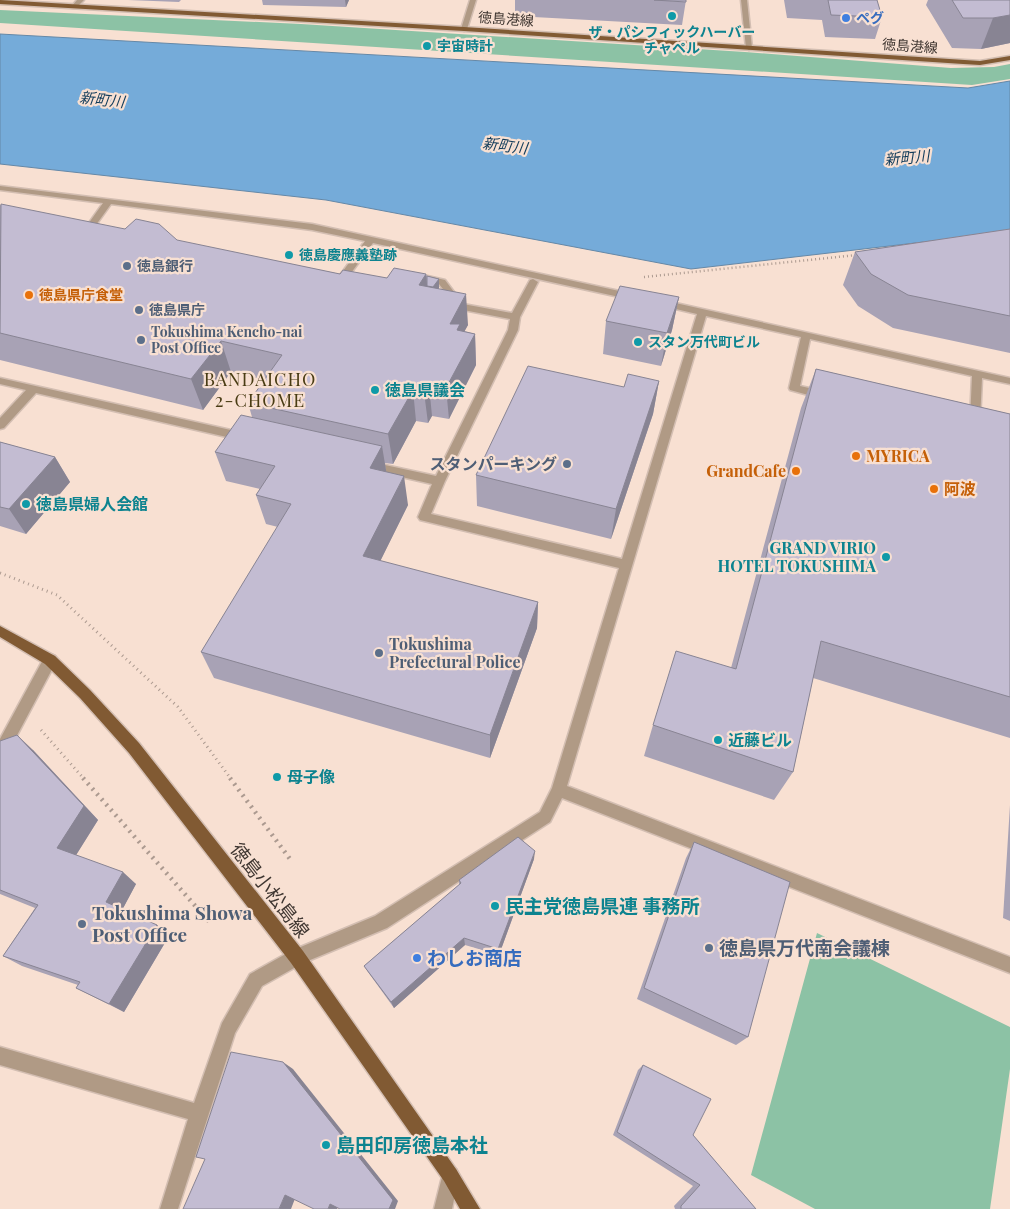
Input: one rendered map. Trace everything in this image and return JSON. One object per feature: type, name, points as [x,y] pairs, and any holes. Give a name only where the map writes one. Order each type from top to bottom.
[{"type":"main road","name":"徳島港線","points":[[0,2],[464,29],[980,63],[1010,58]]},
{"type":"main road","name":"徳島小松島線","points":[[0,631],[50,660],[85,694],[134,748],[297,957],[450,1175],[471,1209]]},
{"type":"street","points":[[74,6],[81,0]]},
{"type":"street","points":[[464,29],[473,0]]},
{"type":"street","points":[[744,0],[749,48]]},
{"type":"street","points":[[0,188],[312,227],[1010,381]]},
{"type":"street","points":[[90,235],[108,202]]},
{"type":"street","points":[[339,282],[371,239]]},
{"type":"street","points":[[415,277],[442,282],[461,306]]},
{"type":"street","points":[[533,282],[515,317],[513,330],[439,481],[424,516],[627,565]]},
{"type":"street","points":[[442,303],[515,317]]},
{"type":"street","points":[[169,1209],[228,1029],[256,980],[297,957],[381,922],[545,817],[559,790],[702,312]]},
{"type":"street","points":[[806,336],[794,388],[832,397]]},
{"type":"street","points":[[965,426],[974,428],[977,373]]},
{"type":"street","points":[[0,381],[255,440]]},
{"type":"street","points":[[0,425],[33,389]]},
{"type":"street","points":[[362,464],[439,481]]},
{"type":"street","points":[[0,753],[50,660]]},
{"type":"street","points":[[559,790],[1010,965]]},
{"type":"street","points":[[0,1056],[199,1113]]},
{"type":"street","points":[[442,1209],[450,1175]]},
{"type":"path","points":[[646,277],[863,254]]},
{"type":"path","points":[[0,573],[57,595],[178,707],[290,859]]},
{"type":"path","points":[[22,709],[212,925]]},
{"type":"green space","points":[[0,10],[301,24],[745,52],[951,68],[994,67],[1010,64],[1010,79],[972,85],[0,23]]},
{"type":"green space","points":[[817,933],[1010,1027],[1010,1069],[990,1209],[815,1209],[751,1175]]},
{"type":"water","name":"新町川","points":[[0,34],[968,88],[1010,81],[1010,232],[691,269],[326,200],[0,164]]},
{"type":"building","points":[[654,0],[686,0],[686,2]]},
{"type":"building","points":[[828,0],[877,0],[882,17],[831,15]]},
{"type":"building","points":[[952,0],[1010,0],[1010,15],[993,18],[963,18]]},
{"type":"building","points":[[1,204],[125,229],[136,219],[159,224],[177,240],[340,274],[343,270],[387,278],[394,268],[426,274],[419,285],[466,294],[450,324],[460,324],[457,330],[475,334],[446,388],[429,385],[424,392],[413,390],[388,434],[248,403],[282,355],[221,341],[191,379],[0,333]]},
{"type":"building","points":[[1010,229],[1010,316],[908,295],[871,274],[855,252]]},
{"type":"building","points":[[427,276],[439,279],[433,287],[427,286]]},
{"type":"building","points":[[620,286],[679,297],[667,333],[606,321]]},
{"type":"building","name":"スタンパーキング","points":[[528,366],[624,387],[628,374],[659,381],[616,509],[476,475]]},
{"type":"building","name":"GRAND VIRIO HOTEL TOKUSHIMA","points":[[816,369],[1010,414],[1010,697],[821,641],[793,772],[653,725],[676,651],[736,669]]},
{"type":"building","points":[[241,415],[382,446],[370,468],[404,476],[363,556],[538,602],[490,735],[201,652],[291,504],[256,495],[275,466],[215,452]]},
{"type":"building","points":[[0,442],[55,457],[9,509],[0,507]]},
{"type":"building","points":[[17,735],[84,806],[57,848],[123,872],[106,902],[157,925],[109,1004],[76,988],[80,982],[3,956],[38,905],[0,890],[0,741]]},
{"type":"building","points":[[518,837],[535,851],[498,949],[464,938],[391,1002],[364,966],[461,883],[459,880]]},
{"type":"building","name":"徳島県万代南会議棟","points":[[694,842],[790,882],[748,1037],[644,988]]},
{"type":"building","points":[[231,1052],[283,1062],[393,1200],[389,1209],[340,1209],[330,1204],[328,1209],[314,1209],[285,1195],[279,1209],[183,1209],[205,1159],[196,1157]]},
{"type":"building","points":[[643,1065],[711,1099],[693,1135],[756,1209],[681,1209],[681,1206],[700,1185],[617,1132]]},
{"type":"place","name":"ザ・パシフィックハーバー チャペル","points":[[672,16]]},
{"type":"place","name":"ペグ","points":[[846,18]]},
{"type":"place","name":"宇宙時計","points":[[427,46]]},
{"type":"place","name":"徳島慶應義塾跡","points":[[289,255]]},
{"type":"place","name":"徳島銀行","points":[[127,266]]},
{"type":"place","name":"徳島県庁食堂","points":[[29,295]]},
{"type":"place","name":"徳島県庁","points":[[139,310]]},
{"type":"place","name":"Tokushima Kencho-nai Post Office","points":[[141,340]]},
{"type":"place","name":"スタン万代町ビル","points":[[638,342]]},
{"type":"place","name":"徳島県議会","points":[[375,390]]},
{"type":"place","name":"MYRICA","points":[[856,456]]},
{"type":"place","name":"スタンパーキング","points":[[567,464]]},
{"type":"place","name":"GrandCafe","points":[[796,471]]},
{"type":"place","name":"阿波","points":[[934,489]]},
{"type":"place","name":"徳島県婦人会館","points":[[26,504]]},
{"type":"place","name":"GRAND VIRIO HOTEL TOKUSHIMA","points":[[886,557]]},
{"type":"place","name":"Tokushima Prefectural Police","points":[[379,653]]},
{"type":"place","name":"近藤ビル","points":[[718,740]]},
{"type":"place","name":"母子像","points":[[277,777]]},
{"type":"place","name":"民主党徳島県連 事務所","points":[[495,906]]},
{"type":"place","name":"Tokushima Showa Post Office","points":[[82,924]]},
{"type":"place","name":"徳島県万代南会議棟","points":[[709,948]]},
{"type":"place","name":"わしお商店","points":[[417,958]]},
{"type":"place","name":"島田印房徳島本社","points":[[326,1145]]},
{"type":"district","name":"BANDAICHO 2-CHOME","points":[[260,390]]}]
